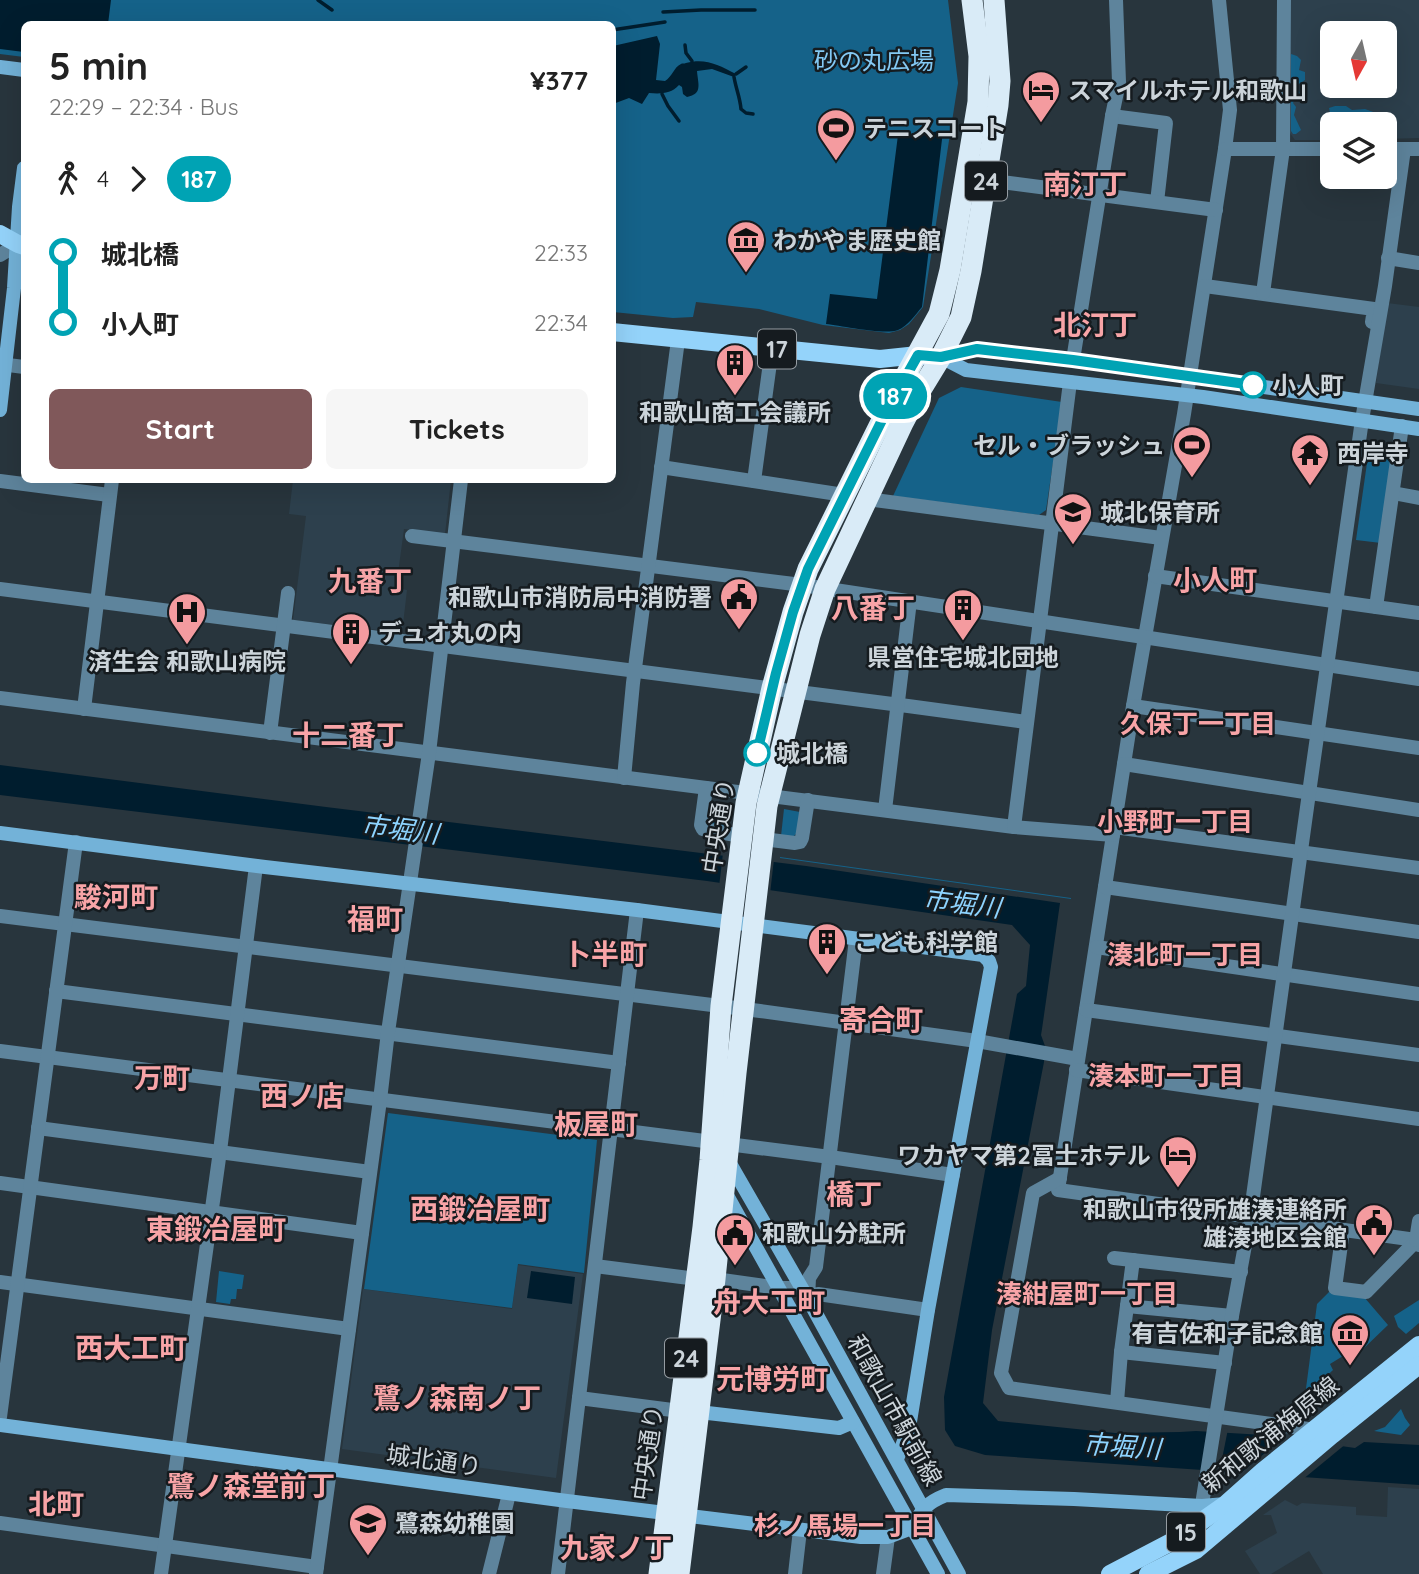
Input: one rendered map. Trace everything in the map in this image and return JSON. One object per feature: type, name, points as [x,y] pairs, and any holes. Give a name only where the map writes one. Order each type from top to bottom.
[{"type":"highway","name":"中央通り","points":[[706,1279],[724,1191],[719,1151],[721,1006],[748,793],[772,688],[802,585],[814,554],[939,314],[950,270],[978,102],[979,56],[972,0]]},
{"type":"highway","name":"中央通り","points":[[659,1574],[676,1515],[706,1279],[719,1151],[743,1009],[770,795],[810,635],[825,589],[919,393],[961,317],[998,105],[1000,81],[994,0]]},
{"type":"highway","name":"中央通り","points":[[676,1515],[680,1574]]},
{"type":"main road","points":[[0,234],[14,246]]},
{"type":"main road","name":"17","points":[[616,332],[880,359],[918,355],[941,357]]},
{"type":"main road","name":"新和歌浦梅原線","points":[[1148,1574],[1196,1550],[1251,1504],[1275,1483],[1319,1432],[1419,1345]]},
{"type":"main road","name":"新和歌浦梅原線","points":[[1110,1574],[1175,1540],[1206,1511],[1226,1504],[1319,1432],[1419,1365]]},
{"type":"street","points":[[1073,360],[1119,82],[1116,0]]},
{"type":"street","points":[[1219,0],[1230,110],[1225,149],[1187,395],[1144,636],[1058,1189],[1418,1241]]},
{"type":"street","points":[[1263,293],[1283,149],[1284,0]]},
{"type":"street","points":[[0,67],[21,70]]},
{"type":"street","points":[[1112,116],[1166,123],[1157,202]]},
{"type":"street","points":[[1225,149],[1320,149]]},
{"type":"street","points":[[1397,149],[1419,149]]},
{"type":"street","points":[[912,1528],[923,1508],[946,1495],[1074,1499],[1206,1511],[1207,1480],[1250,1217],[1362,420],[1404,149]]},
{"type":"street","points":[[986,180],[1216,210]]},
{"type":"street","points":[[0,410],[21,191]]},
{"type":"street","points":[[0,255],[14,246]]},
{"type":"street","points":[[1388,258],[1419,263]]},
{"type":"street","points":[[1205,286],[1374,309],[1369,338],[1373,356]]},
{"type":"street","points":[[624,778],[635,671],[678,340]]},
{"type":"street","points":[[754,481],[772,348]]},
{"type":"street","points":[[941,357],[977,349],[1190,376],[1419,410]]},
{"type":"street","points":[[941,357],[966,370],[1187,395],[1419,429]]},
{"type":"street","points":[[3,365],[21,368]]},
{"type":"street","points":[[1014,827],[1070,382]]},
{"type":"street","points":[[1376,607],[1402,426]]},
{"type":"street","points":[[661,467],[844,495]]},
{"type":"street","points":[[0,481],[109,495]]},
{"type":"street","points":[[84,709],[111,483]]},
{"type":"street","points":[[0,1523],[316,1570],[388,1032],[429,753],[461,483]]},
{"type":"street","points":[[1394,493],[1419,498]]},
{"type":"street","points":[[867,499],[1161,538]]},
{"type":"street","points":[[412,536],[802,585],[1419,679]]},
{"type":"street","points":[[1155,576],[1419,613]]},
{"type":"street","points":[[0,589],[1026,722]]},
{"type":"street","points":[[270,733],[288,593]]},
{"type":"street","points":[[885,810],[911,601]]},
{"type":"street","points":[[0,698],[1014,827],[1113,831],[1419,868]]},
{"type":"street","points":[[1133,706],[1419,748]]},
{"type":"street","points":[[1124,764],[1419,810]]},
{"type":"street","points":[[706,788],[701,825],[703,829],[740,842]]},
{"type":"street","points":[[762,845],[800,842],[808,800]]},
{"type":"street","points":[[0,833],[637,910],[731,913],[856,939],[983,956],[991,967],[985,1043],[953,1175],[908,1428],[897,1459]]},
{"type":"street","points":[[0,1417],[76,842]]},
{"type":"street","points":[[161,1574],[257,866]]},
{"type":"street","points":[[1105,887],[1419,932]]},
{"type":"street","points":[[558,1574],[637,910]]},
{"type":"street","points":[[0,916],[721,1006],[985,1043],[1052,1054],[1077,1065],[1267,1098],[1419,1119]]},
{"type":"street","points":[[805,1293],[809,1278],[816,1267],[856,939]]},
{"type":"street","points":[[1096,947],[1419,994]]},
{"type":"street","points":[[56,991],[619,1063]]},
{"type":"street","points":[[1086,1010],[1419,1055]]},
{"type":"street","points":[[0,1051],[611,1130],[719,1151],[830,1157],[953,1175]]},
{"type":"street","points":[[38,1128],[370,1172]]},
{"type":"street","name":"和歌山市駅前線","points":[[719,1151],[805,1293],[959,1574]]},
{"type":"street","points":[[1060,1178],[1032,1193],[1001,1373],[1009,1388],[1117,1402],[1217,1420],[1319,1432]]},
{"type":"street","points":[[0,1183],[362,1233]]},
{"type":"street","name":"和歌山市駅前線","points":[[724,1191],[938,1574]]},
{"type":"street","points":[[1343,1230],[1335,1288],[1366,1292],[1418,1241],[1419,1221]]},
{"type":"street","points":[[1114,1258],[1241,1272]]},
{"type":"street","points":[[1117,1402],[1133,1260]]},
{"type":"street","points":[[595,1266],[779,1288],[928,1310]]},
{"type":"street","points":[[0,1282],[349,1329]]},
{"type":"street","points":[[1127,1306],[1232,1316]]},
{"type":"street","points":[[1121,1352],[1225,1363]]},
{"type":"street","points":[[579,1398],[839,1427],[853,1422]]},
{"type":"street","name":"城北通り","points":[[0,1426],[509,1494],[861,1537],[888,1536],[912,1528]]},
{"type":"street","points":[[489,1574],[509,1494]]},
{"type":"street","points":[[1226,1504],[1251,1504]]},
{"type":"street","points":[[795,1574],[800,1530]]},
{"type":"street","points":[[883,1574],[888,1536]]},
{"type":"shaded area","points":[[1289,0],[1419,0],[1419,138],[1397,139],[1397,112],[1320,112],[1320,140],[1295,140],[1290,133]]},
{"type":"shaded area","points":[[1387,303],[1419,307],[1419,389],[1376,383]]},
{"type":"shaded area","points":[[293,483],[451,483],[445,534],[404,529],[396,588],[407,590],[402,633],[293,620],[306,516],[289,514]]},
{"type":"shaded area","points":[[518,1265],[583,1274],[556,1478],[342,1449],[363,1289],[512,1309]]},
{"type":"shaded area","points":[[1388,1487],[1419,1489],[1419,1574],[1323,1574],[1309,1551],[1271,1574],[1260,1574],[1245,1551],[1277,1533],[1271,1515],[1263,1515],[1285,1500],[1297,1506],[1302,1503],[1356,1507],[1356,1515],[1387,1517]]},
{"type":"green space","name":"砂の丸広場","points":[[0,0],[948,0],[958,83],[923,307],[909,324],[889,333],[823,325],[759,309],[696,302],[693,317],[673,318],[616,312],[616,21],[21,21],[21,57],[0,54]]},
{"type":"green space","points":[[1291,54],[1301,60],[1299,70],[1305,72],[1305,80],[1296,86],[1300,93],[1296,95],[1293,103],[1296,107],[1294,115],[1301,130],[1296,134],[1291,131]]},
{"type":"green space","points":[[1346,106],[1352,110],[1365,109],[1373,112],[1330,112],[1329,108]]},
{"type":"green space","points":[[961,387],[1062,402],[1046,510],[1039,515],[893,496],[939,398]]},
{"type":"green space","points":[[1369,449],[1394,452],[1381,543],[1356,540]]},
{"type":"green space","points":[[708,803],[727,806],[725,827],[706,820]]},
{"type":"green space","points":[[784,809],[800,812],[797,833],[794,836],[781,836]]},
{"type":"green space","points":[[780,858],[1071,898],[1071,899]]},
{"type":"green space","points":[[388,1113],[597,1140],[584,1273],[518,1264],[512,1308],[364,1289]]},
{"type":"green space","points":[[219,1271],[244,1275],[242,1289],[237,1289],[236,1299],[231,1299],[230,1304],[216,1302]]},
{"type":"green space","points":[[1329,1292],[1364,1297],[1388,1325],[1362,1350],[1356,1348],[1330,1364],[1333,1370],[1305,1396],[1317,1304]]},
{"type":"green space","points":[[1419,1300],[1419,1323],[1406,1334],[1398,1327],[1394,1316]]},
{"type":"green space","points":[[1401,1409],[1410,1425],[1401,1435],[1374,1431],[1385,1427]]},
{"type":"water","points":[[0,0],[111,0],[108,21],[21,21],[21,52],[0,49]]},
{"type":"water","points":[[657,36],[660,44],[656,80],[665,81],[679,65],[700,61],[712,63],[736,74],[734,77],[712,69],[697,71],[698,88],[692,96],[683,94],[679,85],[669,92],[649,93],[642,104],[629,98],[616,103],[616,45]]},
{"type":"water","points":[[943,131],[922,307],[898,330],[874,331],[826,324],[830,294],[877,299],[898,135]]},
{"type":"water","name":"市堀川","points":[[0,765],[806,866],[1060,903],[1041,1035],[1045,1046],[1044,1062],[992,1330],[983,1403],[998,1421],[1115,1433],[1196,1431],[1264,1435],[1355,1448],[1364,1442],[1419,1445],[1419,1485],[985,1455],[955,1446],[945,1430],[944,1397],[1017,994],[1026,986],[1030,945],[1012,925],[707,881],[0,795]]},
{"type":"water","points":[[531,1271],[575,1277],[572,1304],[527,1298]]},
{"type":"pier","points":[[723,853],[774,859],[770,894],[719,887]]},
{"type":"pier","points":[[1211,1428],[1228,1429],[1219,1474],[1202,1473]]},
{"type":"pier","points":[[1287,1435],[1347,1443],[1302,1480],[1237,1476]]},
{"type":"waterway","points":[[318,0],[332,10]]},
{"type":"waterway","points":[[663,12],[755,10]]},
{"type":"waterway","points":[[616,29],[665,22]]},
{"type":"waterway","points":[[685,45],[686,53],[692,61]]},
{"type":"waterway","points":[[736,74],[746,67]]},
{"type":"waterway","points":[[734,77],[741,109],[753,114]]},
{"type":"waterway","points":[[662,94],[679,121]]},
{"type":"bus line","name":"187","points":[[757,753],[793,612],[814,554],[918,355],[941,357],[977,349],[1253,385]]},
{"type":"place","name":"スマイルホテル和歌山","points":[[1041,124]]},
{"type":"place","name":"テニスコート","points":[[836,162]]},
{"type":"place","name":"わかやま歴史館","points":[[746,274]]},
{"type":"place","name":"小人町","points":[[1253,385]]},
{"type":"place","name":"和歌山商工会議所","points":[[735,397]]},
{"type":"place","name":"セル・ブラッシュ","points":[[1192,479]]},
{"type":"place","name":"西岸寺","points":[[1310,487]]},
{"type":"place","name":"城北保育所","points":[[1073,546]]},
{"type":"place","name":"和歌山市消防局中消防署","points":[[739,631]]},
{"type":"place","name":"県営住宅城北団地","points":[[963,642]]},
{"type":"place","name":"済生会 和歌山病院","points":[[187,646]]},
{"type":"place","name":"デュオ丸の内","points":[[351,666]]},
{"type":"place","name":"城北橋","points":[[757,753]]},
{"type":"place","name":"こども科学館","points":[[827,976]]},
{"type":"place","name":"ワカヤマ第2冨士ホテル","points":[[1178,1189]]},
{"type":"place","name":"和歌山市役所雄湊連絡所 雄湊地区会館","points":[[1374,1257]]},
{"type":"place","name":"和歌山分駐所","points":[[735,1267]]},
{"type":"place","name":"有吉佐和子記念館","points":[[1350,1367]]},
{"type":"place","name":"鷺森幼稚園","points":[[368,1557]]},
{"type":"district","name":"南汀丁","points":[[1085,183]]},
{"type":"district","name":"北汀丁","points":[[1095,324]]},
{"type":"district","name":"小人町","points":[[1215,579]]},
{"type":"district","name":"九番丁","points":[[370,580]]},
{"type":"district","name":"八番丁","points":[[873,607]]},
{"type":"district","name":"久保丁一丁目","points":[[1198,723]]},
{"type":"district","name":"十二番丁","points":[[348,734]]},
{"type":"district","name":"小野町一丁目","points":[[1175,821]]},
{"type":"district","name":"駿河町","points":[[116,896]]},
{"type":"district","name":"福町","points":[[375,918]]},
{"type":"district","name":"卜半町","points":[[605,953]]},
{"type":"district","name":"湊北町一丁目","points":[[1185,954]]},
{"type":"district","name":"寄合町","points":[[881,1019]]},
{"type":"district","name":"湊本町一丁目","points":[[1166,1075]]},
{"type":"district","name":"万町","points":[[162,1077]]},
{"type":"district","name":"西ノ店","points":[[302,1095]]},
{"type":"district","name":"板屋町","points":[[596,1123]]},
{"type":"district","name":"橋丁","points":[[854,1193]]},
{"type":"district","name":"西鍛冶屋町","points":[[480,1208]]},
{"type":"district","name":"東鍛冶屋町","points":[[216,1228]]},
{"type":"district","name":"湊紺屋町一丁目","points":[[1087,1293]]},
{"type":"district","name":"舟大工町","points":[[769,1301]]},
{"type":"district","name":"西大工町","points":[[131,1347]]},
{"type":"district","name":"元博労町","points":[[772,1378]]},
{"type":"district","name":"鷺ノ森南ノ丁","points":[[457,1397]]},
{"type":"district","name":"鷺ノ森堂前丁","points":[[251,1485]]},
{"type":"district","name":"北町","points":[[56,1503]]},
{"type":"district","name":"杉ノ馬場一丁目","points":[[845,1525]]},
{"type":"district","name":"九家ノ丁","points":[[616,1547]]}]
